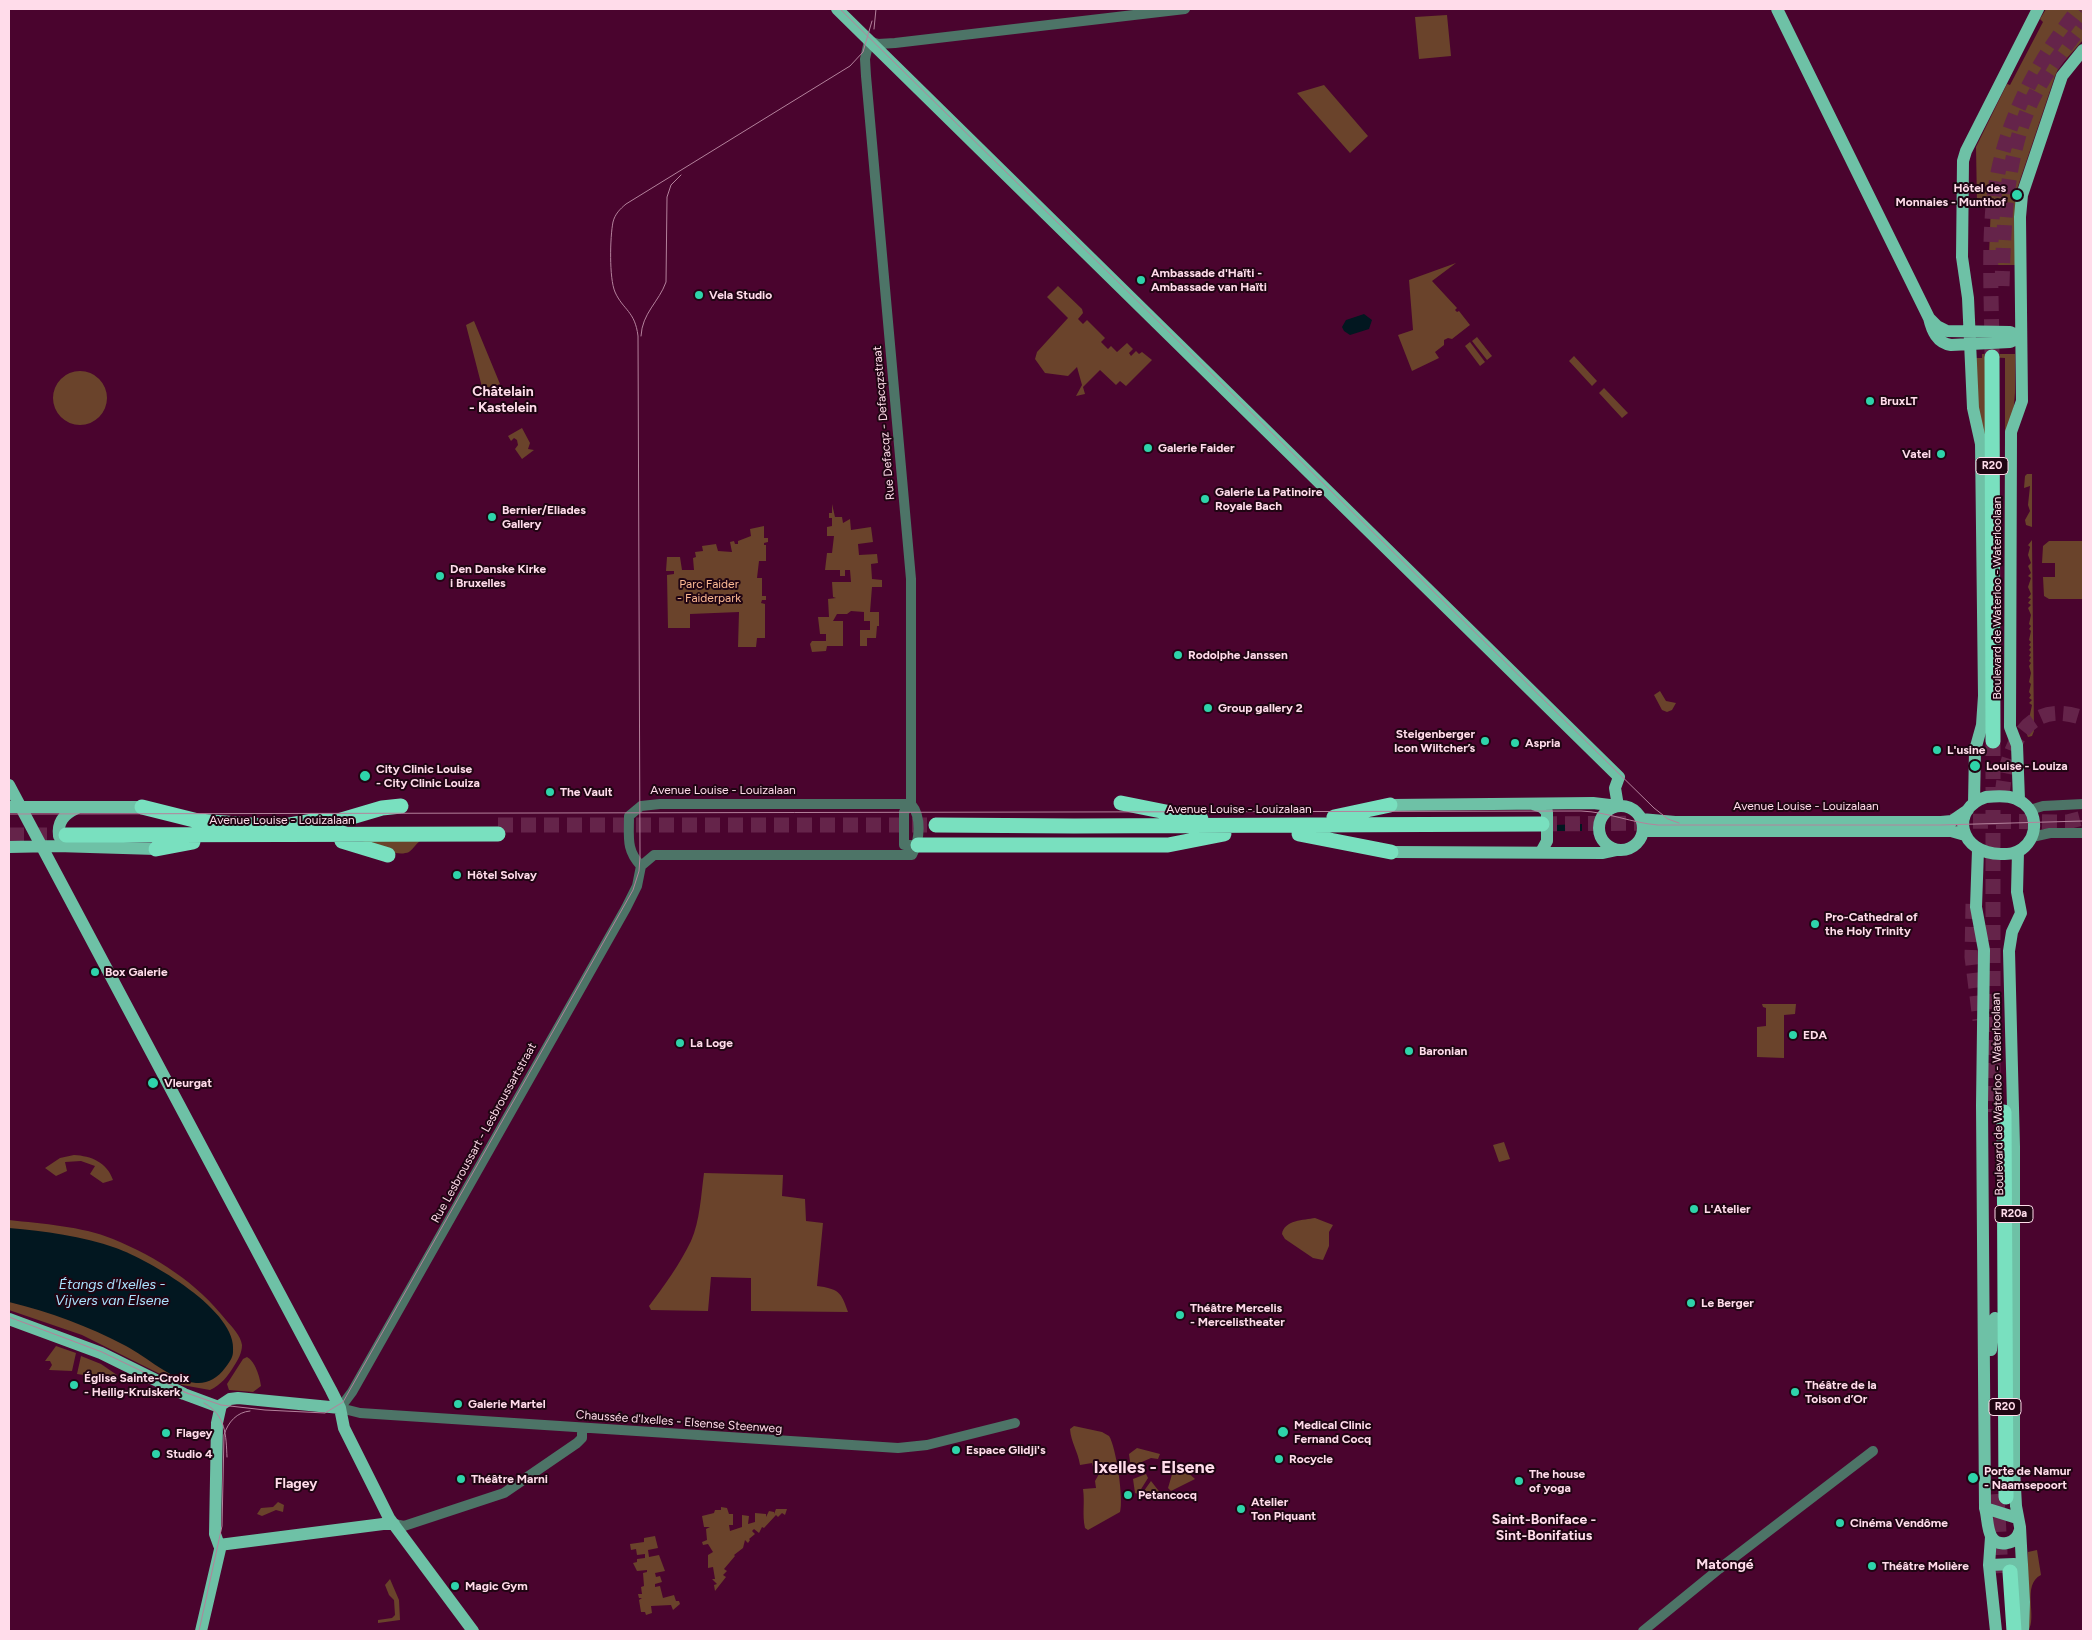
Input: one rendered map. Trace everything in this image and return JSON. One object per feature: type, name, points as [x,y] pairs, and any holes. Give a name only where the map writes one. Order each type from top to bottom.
[{"type":"highway","name":"R20","points":[[1995,358],[1997,741]]},
{"type":"highway","points":[[1121,803],[1224,829]]},
{"type":"highway","points":[[1299,829],[1390,805]]},
{"type":"highway","points":[[142,807],[198,821],[278,827],[313,821],[338,821],[382,808],[401,806]]},
{"type":"highway","name":"Avenue Louise - Louizalaan","points":[[278,827],[498,830],[309,835],[67,836],[278,827]]},
{"type":"highway","name":"Avenue Louise - Louizalaan","points":[[936,829],[1542,828]]},
{"type":"highway","points":[[915,850],[1155,849],[1224,829]]},
{"type":"highway","points":[[1299,829],[1391,852]]},
{"type":"highway","points":[[309,835],[358,844],[388,855]]},
{"type":"highway","points":[[156,849],[236,836]]},
{"type":"highway","name":"R20","points":[[1999,1112],[2001,1495]]},
{"type":"highway","points":[[2000,1570],[2020,1629]]},
{"type":"highway","points":[[2000,1570],[2006,1631]]},
{"type":"main road","points":[[831,9],[857,35],[869,41]]},
{"type":"main road","points":[[837,9],[1619,777],[1615,788],[1618,806]]},
{"type":"main road","points":[[1777,9],[1929,318],[1933,331],[1942,342],[1951,345],[1969,338],[2010,342],[2021,337]]},
{"type":"main road","points":[[1965,835],[1964,824],[1971,806],[1975,745],[1983,718],[1984,614],[1981,444],[1973,408],[1968,298],[1962,257],[1963,161],[2038,9]]},
{"type":"main road","name":"Boulevard de Waterloo - Waterloolaan","points":[[2019,800],[2017,745],[2010,727],[2010,534],[2011,432],[2022,401],[2022,195],[2062,76],[2083,50]]},
{"type":"main road","points":[[1982,534],[2010,614]]},
{"type":"main road","points":[[1984,614],[2010,534]]},
{"type":"main road","points":[[9,785],[15,807],[42,847],[340,1408],[344,1428],[388,1518],[473,1631]]},
{"type":"main road","points":[[1642,825],[1951,831],[1965,835],[1978,850],[1992,854],[2018,852],[2032,837],[2034,823],[2030,810],[2019,800],[2010,797],[1992,796],[1971,806]]},
{"type":"main road","points":[[1390,805],[1602,803],[1631,808],[1642,825],[1640,838],[1632,847],[1603,853],[1391,852]]},
{"type":"main road","points":[[1533,804],[1542,806],[1547,812],[1547,841],[1541,852]]},
{"type":"main road","points":[[1617,850],[1606,844],[1599,828],[1604,814],[1618,806]]},
{"type":"main road","name":"Avenue Louise - Louizalaan","points":[[1642,825],[1675,822],[1941,822],[1952,821],[1971,806]]},
{"type":"main road","points":[[15,807],[142,807]]},
{"type":"main road","points":[[67,836],[64,844],[59,836],[59,825],[67,813],[77,808]]},
{"type":"main road","name":"Avenue Louise - Louizalaan","points":[[9,847],[42,847],[67,836],[156,849]]},
{"type":"main road","name":"R20a","points":[[1978,850],[1976,907],[1984,950],[1982,1115],[1988,1510]]},
{"type":"main road","name":"Boulevard de Waterloo - Waterloolaan","points":[[2018,852],[2017,892],[2021,913],[2012,932],[2009,951],[2014,1273],[2014,1469],[2019,1524]]},
{"type":"main road","points":[[1985,1404],[2000,1318],[2014,1273]]},
{"type":"main road","points":[[2000,1318],[2014,1354]]},
{"type":"main road","points":[[9,1319],[60,1336],[124,1363],[191,1397],[219,1407]]},
{"type":"main road","points":[[219,1407],[230,1399],[238,1398],[340,1408]]},
{"type":"main road","points":[[219,1407],[215,1534],[219,1545],[221,1545]]},
{"type":"main road","points":[[1991,1537],[1998,1542],[2008,1543],[2016,1538],[2019,1524],[1988,1510],[1988,1531],[2000,1570],[1996,1631]]},
{"type":"main road","points":[[221,1545],[394,1524]]},
{"type":"main road","name":"R20a","points":[[2019,1524],[2024,1602],[2020,1629]]},
{"type":"main road","points":[[202,1631],[221,1545]]},
{"type":"main road","points":[[2000,1570],[2011,1563],[2015,1566],[2020,1629]]},
{"type":"street","points":[[869,41],[878,44],[895,43],[1185,9]]},
{"type":"street","name":"Rue Defacqz - Defacqzstraat","points":[[869,41],[865,59],[910,579],[911,804],[918,812],[915,850]]},
{"type":"street","name":"Avenue Louise - Louizalaan","points":[[642,866],[632,856],[629,845],[629,816],[641,806],[660,804],[911,804]]},
{"type":"street","points":[[2030,810],[2043,806],[2083,804]]},
{"type":"street","points":[[2032,837],[2050,833],[2083,833]]},
{"type":"street","points":[[642,866],[654,855],[915,850]]},
{"type":"street","name":"Rue Lesbroussart - Lesbroussartstraat","points":[[340,1408],[352,1392],[626,908],[637,886],[642,866]]},
{"type":"street","name":"Chaussée d'Ixelles - Elsense Steenweg","points":[[340,1408],[360,1413],[582,1433],[898,1448],[927,1445],[1015,1423]]},
{"type":"street","points":[[394,1524],[404,1526],[493,1498],[519,1483],[582,1433]]},
{"type":"street","points":[[1643,1631],[1719,1569],[1873,1451]]},
{"type":"green space","points":[[2046,9],[2083,9],[2083,40],[2059,67],[2055,76],[2016,192],[2015,265],[1993,265],[1993,254],[1989,255],[1991,203],[1980,201],[1977,203],[1976,147],[2007,84],[2010,85],[2043,22],[2040,19]]},
{"type":"green space","points":[[1447,15],[1451,56],[1419,59],[1415,17]]},
{"type":"green space","points":[[1324,85],[1368,136],[1350,153],[1297,93]]},
{"type":"green space","points":[[1456,263],[1432,281],[1457,308],[1455,310],[1459,311],[1470,325],[1452,339],[1444,340],[1444,345],[1435,352],[1439,358],[1412,371],[1398,335],[1413,330],[1409,280]]},
{"type":"green space","points":[[1058,286],[1082,309],[1083,313],[1078,319],[1083,324],[1087,320],[1105,338],[1101,342],[1108,349],[1111,346],[1117,352],[1127,343],[1133,349],[1129,353],[1131,356],[1136,351],[1139,354],[1142,352],[1152,360],[1126,386],[1120,381],[1116,385],[1100,370],[1083,387],[1085,394],[1076,396],[1082,385],[1077,367],[1068,376],[1045,373],[1035,359],[1037,352],[1068,318],[1047,297]]},
{"type":"green space","points":[[474,321],[500,384],[483,391],[466,325]]},
{"type":"green space","points":[[1477,337],[1492,356],[1487,360],[1472,341]]},
{"type":"green space","points":[[1470,342],[1485,362],[1480,366],[1465,346]]},
{"type":"green space","points":[[1982,354],[2015,354],[2015,393],[2005,513],[2005,358],[1987,357],[1986,492],[1977,409],[1976,358],[1982,358]]},
{"type":"green space","points":[[1574,356],[1597,381],[1592,386],[1569,361]]},
{"type":"green space","points":[[80,371],[90,373],[99,379],[105,388],[107,398],[105,408],[99,417],[90,423],[80,425],[70,423],[61,417],[55,408],[53,398],[55,388],[61,379],[70,373]]},
{"type":"green space","points":[[1604,388],[1628,413],[1622,418],[1599,393]]},
{"type":"green space","points":[[522,428],[530,443],[528,449],[534,450],[522,459],[515,449],[518,445],[517,440],[514,438],[511,441],[508,436]]},
{"type":"green space","points":[[2032,474],[2032,527],[2026,525],[2025,520],[2030,511],[2028,505],[2030,486],[2024,488],[2025,476]]},
{"type":"green space","points":[[832,504],[835,517],[842,517],[843,523],[850,519],[851,530],[871,527],[873,542],[858,544],[859,555],[877,554],[878,563],[871,564],[872,579],[882,580],[882,587],[872,587],[870,612],[879,612],[879,626],[877,626],[876,638],[867,638],[867,646],[860,646],[860,630],[870,630],[870,621],[864,621],[864,612],[851,611],[847,614],[837,614],[833,621],[843,621],[843,646],[827,646],[826,651],[812,652],[810,644],[812,641],[826,641],[826,634],[820,634],[818,617],[829,617],[828,599],[836,598],[833,597],[832,582],[851,582],[850,570],[845,570],[845,576],[840,576],[840,570],[825,570],[827,553],[832,553],[834,536],[827,536],[827,527],[832,526],[832,518],[829,518],[829,513],[832,513]]},
{"type":"green space","name":"Parc Faider - Faiderpark","points":[[764,526],[764,538],[768,538],[768,542],[764,543],[766,545],[766,561],[759,561],[757,578],[762,578],[762,596],[766,596],[766,600],[762,600],[761,603],[765,604],[765,638],[757,638],[756,647],[738,647],[739,612],[690,614],[690,628],[668,628],[667,575],[674,574],[674,571],[666,571],[667,557],[680,557],[682,570],[694,570],[693,558],[696,557],[695,552],[703,551],[702,546],[716,544],[718,551],[732,552],[730,542],[734,541],[735,544],[738,544],[738,541],[751,536],[750,529]]},
{"type":"green space","points":[[2032,540],[2034,731],[2032,736],[2028,737],[2026,732],[2031,721],[2029,719],[2032,705],[2029,703],[2032,700],[2029,698],[2031,695],[2029,692],[2031,673],[2029,666],[2031,663],[2029,661],[2031,657],[2029,656],[2031,652],[2029,650],[2031,647],[2029,645],[2031,642],[2029,640],[2031,631],[2029,629],[2031,626],[2029,624],[2031,615],[2028,608],[2031,605],[2028,603],[2031,599],[2028,598],[2031,594],[2028,587],[2031,578],[2028,576],[2031,573],[2028,566],[2031,563],[2028,555],[2030,547],[2028,545]]},
{"type":"green space","points":[[2049,541],[2083,541],[2083,599],[2049,599],[2044,596],[2043,577],[2055,577],[2055,563],[2042,563],[2043,546]]},
{"type":"green space","points":[[1660,691],[1666,701],[1676,703],[1672,710],[1667,712],[1662,710],[1654,695]]},
{"type":"green space","points":[[359,840],[420,841],[409,852],[397,853]]},
{"type":"green space","points":[[1762,1004],[1796,1004],[1795,1014],[1784,1015],[1784,1058],[1757,1057],[1757,1027],[1766,1026],[1766,1008]]},
{"type":"green space","points":[[1504,1142],[1510,1159],[1499,1162],[1493,1145]]},
{"type":"green space","points":[[74,1155],[86,1157],[103,1164],[113,1180],[103,1183],[90,1174],[95,1166],[81,1161],[65,1162],[67,1171],[56,1176],[45,1168],[60,1158]]},
{"type":"green space","points":[[704,1173],[783,1175],[782,1196],[805,1199],[806,1221],[823,1223],[817,1286],[830,1288],[838,1292],[848,1312],[751,1311],[751,1278],[711,1277],[708,1311],[651,1310],[649,1306],[677,1266],[691,1241],[700,1208]]},
{"type":"green space","points":[[1315,1218],[1333,1225],[1329,1232],[1329,1246],[1323,1260],[1313,1258],[1285,1239],[1282,1234],[1290,1223]]},
{"type":"green space","name":"Étangs d'Ixelles - Vijvers van Elsene","points":[[9,1220],[62,1226],[101,1235],[145,1254],[175,1272],[215,1307],[240,1338],[242,1345],[241,1354],[237,1361],[221,1383],[210,1390],[182,1385],[82,1335],[9,1310]]},
{"type":"green space","points":[[56,1346],[76,1353],[72,1371],[49,1370],[52,1365],[50,1361],[45,1361]]},
{"type":"green space","points":[[81,1356],[101,1364],[117,1375],[118,1380],[115,1382],[115,1379],[105,1379],[105,1383],[84,1381],[84,1375],[77,1374]]},
{"type":"green space","points":[[247,1357],[255,1366],[261,1386],[253,1392],[229,1390],[227,1384],[243,1359]]},
{"type":"green space","points":[[1074,1426],[1102,1432],[1109,1436],[1119,1473],[1120,1512],[1088,1530],[1085,1528],[1084,1523],[1083,1489],[1096,1488],[1095,1481],[1099,1474],[1094,1470],[1092,1463],[1080,1465],[1070,1429]]},
{"type":"green space","points":[[1137,1448],[1160,1454],[1158,1459],[1151,1458],[1135,1465],[1130,1462],[1129,1454]]},
{"type":"green space","points":[[1184,1469],[1195,1479],[1171,1491],[1168,1488],[1173,1471],[1181,1472]]},
{"type":"green space","points":[[1146,1474],[1148,1478],[1138,1494],[1135,1493],[1133,1479]]},
{"type":"green space","points":[[1151,1481],[1162,1495],[1154,1499],[1141,1495]]},
{"type":"green space","points":[[278,1502],[284,1505],[283,1512],[276,1510],[262,1516],[257,1514],[261,1508],[273,1507]]},
{"type":"green space","points":[[721,1507],[727,1508],[729,1514],[733,1514],[733,1525],[729,1525],[730,1531],[742,1527],[742,1515],[749,1516],[748,1524],[755,1522],[755,1513],[766,1514],[766,1517],[769,1511],[774,1512],[774,1514],[776,1509],[787,1509],[785,1515],[782,1513],[778,1517],[776,1515],[764,1528],[762,1527],[759,1533],[754,1529],[752,1531],[755,1534],[749,1539],[748,1543],[745,1540],[743,1548],[734,1555],[724,1569],[727,1571],[723,1575],[726,1577],[715,1591],[714,1585],[717,1584],[712,1579],[715,1579],[713,1567],[708,1568],[708,1555],[713,1552],[708,1544],[703,1545],[702,1542],[707,1540],[706,1529],[710,1527],[704,1527],[702,1516],[714,1513],[715,1510],[721,1510]]},
{"type":"green space","points":[[655,1536],[658,1548],[648,1550],[649,1557],[659,1555],[665,1571],[655,1573],[656,1577],[660,1576],[662,1582],[655,1584],[655,1587],[660,1586],[663,1598],[674,1595],[676,1601],[679,1601],[680,1604],[673,1610],[671,1605],[651,1606],[652,1613],[646,1615],[645,1612],[641,1612],[639,1600],[642,1598],[639,1598],[638,1594],[642,1594],[641,1587],[644,1586],[643,1573],[647,1572],[647,1570],[637,1571],[633,1563],[637,1562],[637,1559],[645,1558],[645,1554],[637,1555],[636,1549],[631,1550],[630,1544],[644,1542],[644,1538]]},
{"type":"green space","points":[[2037,1550],[2041,1575],[2032,1586],[2031,1625],[2028,1631],[2028,1552]]},
{"type":"green space","points":[[390,1579],[399,1600],[400,1620],[378,1623],[378,1620],[392,1618],[395,1615],[394,1600],[389,1595],[385,1585]]},
{"type":"water","points":[[1364,314],[1372,320],[1369,329],[1350,335],[1344,331],[1342,327],[1346,320]]},
{"type":"water","points":[[1582,824],[1582,831],[1555,831],[1555,825]]},
{"type":"water","name":"Étangs d'Ixelles - Vijvers van Elsene","points":[[9,1228],[90,1240],[131,1254],[169,1275],[207,1304],[222,1320],[231,1336],[233,1352],[230,1361],[222,1372],[212,1380],[200,1383],[187,1381],[177,1378],[126,1346],[97,1332],[54,1315],[9,1302]]},
{"type":"tunnel","points":[[1992,357],[1991,237],[1998,171],[2013,120],[2023,97],[2048,51],[2079,9]]},
{"type":"tunnel","points":[[2002,286],[2005,213],[2008,189],[2017,142],[2024,118],[2039,86],[2083,24]]},
{"type":"tunnel","points":[[2002,796],[2008,761],[2014,746],[2022,732],[2033,721],[2046,715],[2063,713],[2083,718]]},
{"type":"tunnel","points":[[1993,741],[1993,1112]]},
{"type":"tunnel","points":[[1950,821],[2067,822],[2083,818]]},
{"type":"tunnel","points":[[1542,824],[1657,823]]},
{"type":"tunnel","points":[[498,825],[936,825]]},
{"type":"tunnel","points":[[9,835],[66,835]]},
{"type":"tunnel","points":[[1973,904],[1972,957],[1980,1020]]},
{"type":"tunnel","points":[[1997,1494],[2001,1573]]},
{"type":"tram line","points":[[840,9],[1654,808],[1668,819],[1679,823]]},
{"type":"tram line","points":[[874,29],[876,9]]},
{"type":"tram line","points":[[184,1392],[221,1405],[265,1410],[325,1413],[343,1402],[633,890],[639,871],[640,856],[638,336],[632,316],[618,298],[613,286],[611,257],[613,222],[618,212],[626,204],[850,66],[863,52],[872,21]]},
{"type":"tram line","points":[[641,336],[644,321],[666,282],[667,197],[671,185],[681,175]]},
{"type":"tram line","points":[[9,814],[1581,811],[1601,813],[1658,825],[1941,825],[2083,821]]},
{"type":"tram line","points":[[9,1317],[102,1352],[189,1394]]},
{"type":"tram line","points":[[204,1403],[217,1413],[221,1420],[225,1433],[227,1457]]},
{"type":"tram line","points":[[199,1631],[222,1526],[224,1435],[234,1418],[241,1413],[250,1411]]},
{"type":"place","name":"Hôtel des Monnaies - Munthof","points":[[2017,195]]},
{"type":"place","name":"Ambassade d'Haïti - Ambassade van Haïti","points":[[1141,280]]},
{"type":"place","name":"Vela Studio","points":[[699,295]]},
{"type":"place","name":"BruxLT","points":[[1870,401]]},
{"type":"place","name":"Galerie Faider","points":[[1148,448]]},
{"type":"place","name":"Vatel","points":[[1941,454]]},
{"type":"place","name":"Galerie La Patinoire Royale Bach","points":[[1205,499]]},
{"type":"place","name":"Bernier/Eliades Gallery","points":[[492,517]]},
{"type":"place","name":"Den Danske Kirke i Bruxelles","points":[[440,576]]},
{"type":"place","name":"Rodolphe Janssen","points":[[1178,655]]},
{"type":"place","name":"Group gallery 2","points":[[1208,708]]},
{"type":"place","name":"Steigenberger Icon Wiltcher’s","points":[[1485,741]]},
{"type":"place","name":"Aspria","points":[[1515,743]]},
{"type":"place","name":"L'usine","points":[[1937,750]]},
{"type":"place","name":"Louise - Louiza","points":[[1975,766]]},
{"type":"place","name":"City Clinic Louise - City Clinic Louiza","points":[[365,776]]},
{"type":"place","name":"The Vault","points":[[550,792]]},
{"type":"place","name":"Hôtel Solvay","points":[[457,875]]},
{"type":"place","name":"Pro-Cathedral of the Holy Trinity","points":[[1815,924]]},
{"type":"place","name":"Box Galerie","points":[[95,972]]},
{"type":"place","name":"EDA","points":[[1793,1035]]},
{"type":"place","name":"La Loge","points":[[680,1043]]},
{"type":"place","name":"Baronian","points":[[1409,1051]]},
{"type":"place","name":"Vleurgat","points":[[153,1083]]},
{"type":"place","name":"L'Atelier","points":[[1694,1209]]},
{"type":"place","name":"Le Berger","points":[[1691,1303]]},
{"type":"place","name":"Théâtre Mercelis - Mercelistheater","points":[[1180,1315]]},
{"type":"place","name":"Église Sainte-Croix - Heilig-Kruiskerk","points":[[74,1385]]},
{"type":"place","name":"Théâtre de la Toison d’Or","points":[[1795,1392]]},
{"type":"place","name":"Galerie Martel","points":[[458,1404]]},
{"type":"place","name":"Medical Clinic Fernand Cocq","points":[[1283,1432]]},
{"type":"place","name":"Flagey","points":[[166,1433]]},
{"type":"place","name":"Espace Glidji's","points":[[956,1450]]},
{"type":"place","name":"Studio 4","points":[[156,1454]]},
{"type":"place","name":"Rocycle","points":[[1279,1459]]},
{"type":"place","name":"Porte de Namur - Naamsepoort","points":[[1973,1478]]},
{"type":"place","name":"Théâtre Marni","points":[[461,1479]]},
{"type":"place","name":"The house of yoga","points":[[1519,1481]]},
{"type":"place","name":"Petancocq","points":[[1128,1495]]},
{"type":"place","name":"Atelier Ton Piquant","points":[[1241,1509]]},
{"type":"place","name":"Cinéma Vendôme","points":[[1840,1523]]},
{"type":"place","name":"Théâtre Molière","points":[[1872,1566]]},
{"type":"place","name":"Magic Gym","points":[[455,1586]]},
{"type":"district","name":"Châtelain - Kastelein","points":[[503,400]]},
{"type":"district","name":"Ixelles - Elsene","points":[[1154,1468]]},
{"type":"district","name":"Flagey","points":[[296,1484]]},
{"type":"district","name":"Saint-Boniface - Sint-Bonifatius","points":[[1544,1528]]},
{"type":"district","name":"Matongé","points":[[1725,1565]]}]
